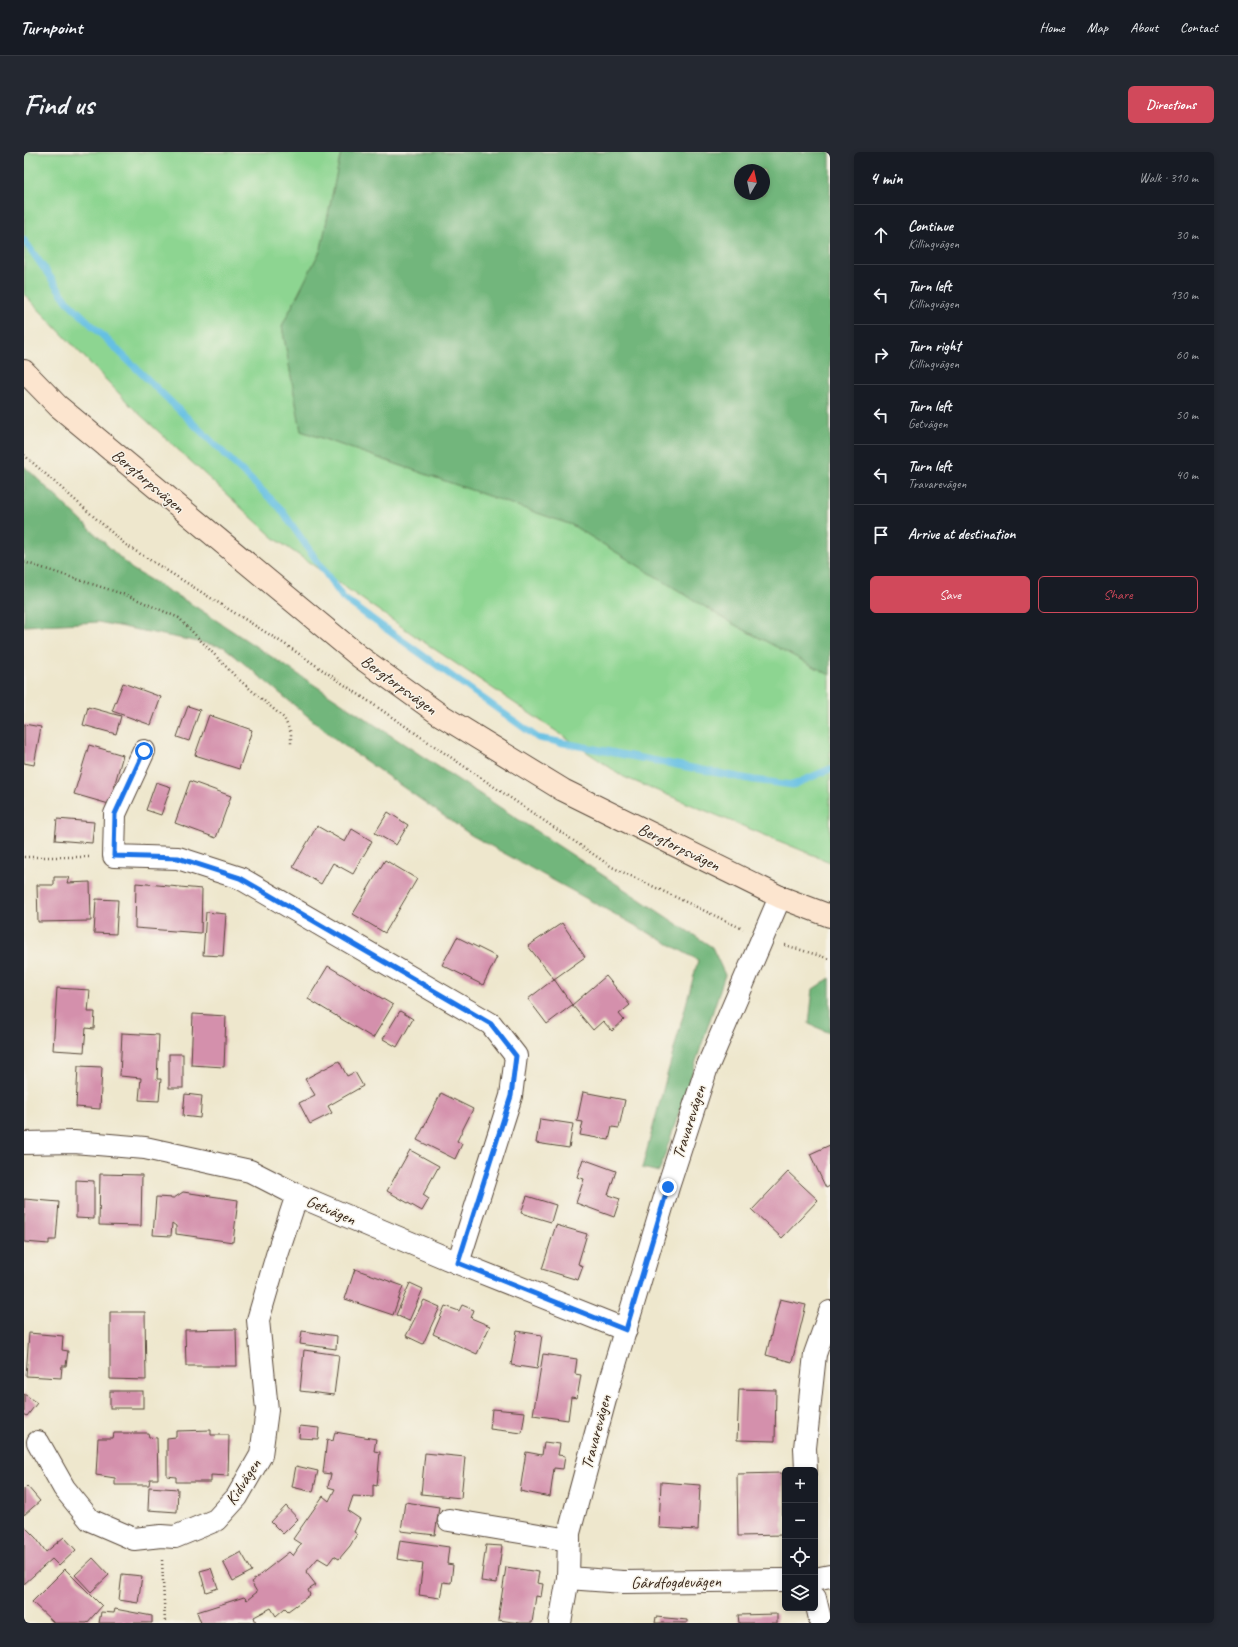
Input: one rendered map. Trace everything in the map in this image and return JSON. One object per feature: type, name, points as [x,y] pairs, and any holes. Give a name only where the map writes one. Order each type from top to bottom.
[{"type":"main road","name":"Bergtorpsvägen","points":[[24,371],[58,406],[354,652],[439,714],[563,790],[780,897],[830,916]]},
{"type":"street","points":[[144,751],[115,814],[114,856],[178,858],[240,878],[491,1024],[516,1056],[511,1096],[458,1263]]},
{"type":"street","name":"Travarevägen","points":[[560,1623],[568,1578],[569,1532],[610,1380],[666,1194],[706,1070],[780,897]]},
{"type":"street","name":"Getvägen","points":[[24,1143],[74,1142],[145,1148],[250,1171],[297,1195],[458,1263],[626,1330]]},
{"type":"street","name":"Kidvägen","points":[[38,1442],[64,1488],[90,1520],[134,1539],[162,1536],[174,1537],[216,1520],[236,1497],[261,1455],[266,1410],[258,1320],[277,1255],[297,1195]]},
{"type":"street","points":[[806,1467],[805,1448],[815,1354],[830,1312]]},
{"type":"street","points":[[449,1520],[569,1540]]},
{"type":"street","points":[[818,1578],[830,1576]]},
{"type":"street","name":"Gårdfogdevägen","points":[[568,1578],[623,1582],[782,1580]]},
{"type":"street","points":[[818,1611],[820,1623]]},
{"type":"path","points":[[24,455],[126,545],[286,645],[612,867],[763,938],[830,959]]},
{"type":"path","points":[[24,562],[129,596],[179,618],[236,677],[284,718],[290,733],[291,746]]},
{"type":"path","points":[[24,857],[114,856]]},
{"type":"path","points":[[162,1536],[165,1623]]},
{"type":"green space","points":[[24,152],[341,152],[321,249],[282,326],[301,431],[572,525],[733,624],[830,675],[830,862],[624,777],[418,638],[274,538],[133,408],[24,294]]},
{"type":"green space","points":[[341,152],[830,152],[830,675],[733,624],[572,525],[301,431],[282,326],[321,249]]},
{"type":"green space","points":[[24,466],[132,569],[196,607],[712,947],[725,975],[659,1172],[642,1168],[698,960],[471,835],[339,742],[224,647],[98,622],[24,626]]},
{"type":"green space","points":[[830,978],[830,1033],[809,1024],[813,989]]},
{"type":"building","points":[[123,683],[161,697],[151,725],[112,711]]},
{"type":"building","points":[[188,706],[200,710],[189,741],[177,737]]},
{"type":"building","points":[[88,707],[121,716],[116,734],[83,725]]},
{"type":"building","points":[[209,715],[252,730],[239,769],[195,755]]},
{"type":"building","points":[[24,724],[41,727],[34,765],[24,763]]},
{"type":"building","points":[[89,745],[123,755],[109,804],[74,794]]},
{"type":"building","points":[[190,781],[231,796],[216,838],[175,823]]},
{"type":"building","points":[[156,782],[171,787],[161,815],[146,810]]},
{"type":"building","points":[[388,812],[408,825],[396,845],[375,833]]},
{"type":"building","points":[[57,819],[94,822],[92,843],[55,840]]},
{"type":"building","points":[[317,826],[345,842],[352,829],[372,841],[353,874],[333,863],[321,884],[293,867]]},
{"type":"building","points":[[385,860],[417,879],[385,933],[353,914]]},
{"type":"building","points":[[54,877],[69,877],[67,883],[90,882],[91,921],[38,922],[37,885],[54,885]]},
{"type":"building","points":[[136,883],[202,889],[201,933],[135,928]]},
{"type":"building","points":[[96,899],[118,900],[116,934],[94,933]]},
{"type":"building","points":[[206,912],[226,914],[223,956],[203,955]]},
{"type":"building","points":[[562,923],[585,957],[554,979],[528,946]]},
{"type":"building","points":[[457,937],[497,957],[483,985],[442,965]]},
{"type":"building","points":[[328,966],[393,1005],[373,1038],[308,999]]},
{"type":"building","points":[[606,976],[630,1005],[619,1014],[624,1020],[612,1031],[603,1021],[593,1030],[572,1005]]},
{"type":"building","points":[[554,979],[572,1005],[547,1024],[528,999]]},
{"type":"building","points":[[57,988],[90,990],[88,1012],[95,1012],[94,1029],[86,1028],[84,1052],[53,1050]]},
{"type":"building","points":[[400,1011],[413,1019],[397,1047],[383,1039]]},
{"type":"building","points":[[193,1014],[226,1016],[224,1067],[191,1065]]},
{"type":"building","points":[[122,1033],[159,1035],[157,1079],[161,1079],[159,1101],[139,1100],[141,1078],[120,1076]]},
{"type":"building","points":[[169,1054],[183,1054],[183,1088],[169,1088]]},
{"type":"building","points":[[339,1061],[347,1076],[355,1072],[363,1086],[328,1106],[332,1113],[310,1124],[299,1103],[315,1095],[305,1079]]},
{"type":"building","points":[[78,1066],[102,1067],[100,1109],[76,1107]]},
{"type":"building","points":[[583,1092],[625,1100],[619,1128],[612,1127],[609,1140],[580,1135],[583,1122],[577,1121]]},
{"type":"building","points":[[441,1093],[473,1109],[457,1141],[462,1144],[455,1159],[417,1140]]},
{"type":"building","points":[[185,1094],[202,1096],[200,1118],[183,1116]]},
{"type":"building","points":[[540,1119],[573,1124],[569,1148],[536,1143]]},
{"type":"building","points":[[830,1145],[830,1186],[826,1188],[810,1154]]},
{"type":"building","points":[[410,1150],[439,1166],[423,1195],[429,1199],[422,1211],[387,1191]]},
{"type":"building","points":[[583,1159],[616,1171],[608,1195],[620,1199],[614,1217],[576,1203],[584,1179],[577,1177]]},
{"type":"building","points":[[788,1172],[818,1200],[782,1238],[752,1210]]},
{"type":"building","points":[[100,1174],[142,1175],[141,1226],[99,1225]]},
{"type":"building","points":[[76,1180],[94,1181],[94,1219],[76,1218]]},
{"type":"building","points":[[183,1192],[238,1200],[233,1242],[176,1234],[176,1226],[172,1223],[171,1236],[153,1235],[156,1197],[174,1198]]},
{"type":"building","points":[[527,1196],[556,1205],[551,1222],[521,1213]]},
{"type":"building","points":[[24,1199],[59,1202],[56,1240],[49,1240],[49,1244],[24,1242]]},
{"type":"building","points":[[556,1225],[587,1234],[578,1264],[583,1266],[578,1280],[542,1269]]},
{"type":"building","points":[[355,1269],[403,1286],[393,1315],[345,1299]]},
{"type":"building","points":[[410,1283],[423,1289],[409,1321],[396,1315]]},
{"type":"building","points":[[780,1299],[806,1305],[792,1362],[766,1355]]},
{"type":"building","points":[[424,1300],[440,1307],[423,1344],[406,1336]]},
{"type":"building","points":[[462,1305],[474,1310],[471,1318],[490,1326],[477,1354],[433,1334],[445,1306],[459,1311]]},
{"type":"building","points":[[110,1312],[145,1312],[146,1380],[110,1379]]},
{"type":"building","points":[[236,1329],[237,1366],[186,1366],[185,1330]]},
{"type":"building","points":[[302,1331],[337,1336],[336,1349],[300,1344]]},
{"type":"building","points":[[517,1331],[542,1335],[537,1369],[511,1365]]},
{"type":"building","points":[[29,1333],[63,1336],[62,1350],[68,1351],[66,1366],[62,1366],[61,1378],[26,1376]]},
{"type":"building","points":[[304,1350],[339,1355],[334,1395],[300,1391]]},
{"type":"building","points":[[543,1354],[577,1359],[575,1374],[581,1375],[577,1398],[571,1397],[568,1420],[533,1415]]},
{"type":"building","points":[[739,1389],[776,1390],[775,1441],[737,1440]]},
{"type":"building","points":[[110,1391],[143,1391],[143,1408],[110,1408]]},
{"type":"building","points":[[24,1394],[37,1403],[27,1416],[24,1414]]},
{"type":"building","points":[[492,1409],[525,1412],[522,1433],[490,1429]]},
{"type":"building","points":[[300,1426],[319,1428],[318,1439],[299,1438]]},
{"type":"building","points":[[211,1430],[211,1435],[229,1435],[228,1476],[211,1475],[211,1482],[176,1482],[176,1477],[167,1476],[167,1438],[176,1437],[176,1431]]},
{"type":"building","points":[[335,1432],[376,1439],[374,1451],[380,1452],[377,1486],[373,1485],[373,1497],[353,1496],[348,1511],[360,1519],[354,1532],[357,1534],[350,1546],[339,1559],[334,1556],[328,1564],[318,1558],[306,1572],[316,1585],[308,1590],[310,1595],[288,1611],[285,1608],[276,1616],[271,1608],[254,1617],[256,1623],[201,1623],[197,1612],[244,1597],[247,1600],[257,1592],[251,1582],[289,1552],[293,1556],[301,1544],[293,1539],[323,1496],[329,1501],[335,1489],[328,1487],[331,1474],[323,1473],[327,1439],[333,1441]]},
{"type":"building","points":[[114,1433],[148,1433],[149,1437],[157,1438],[158,1479],[150,1479],[149,1485],[115,1485],[115,1478],[96,1475],[98,1438],[113,1438]]},
{"type":"building","points":[[544,1442],[560,1444],[558,1455],[565,1456],[563,1469],[554,1468],[550,1497],[520,1491],[526,1452],[542,1455]]},
{"type":"building","points":[[425,1453],[465,1457],[461,1498],[421,1494]]},
{"type":"building","points":[[296,1466],[318,1471],[313,1492],[292,1487]]},
{"type":"building","points":[[782,1473],[782,1535],[738,1536],[737,1474]]},
{"type":"building","points":[[661,1482],[700,1485],[698,1530],[659,1528]]},
{"type":"building","points":[[27,1486],[40,1501],[24,1515],[24,1489]]},
{"type":"building","points":[[149,1487],[178,1489],[177,1512],[148,1510]]},
{"type":"building","points":[[405,1502],[439,1507],[435,1535],[401,1531]]},
{"type":"building","points":[[286,1506],[298,1519],[283,1534],[271,1522]]},
{"type":"building","points":[[24,1526],[36,1538],[46,1552],[64,1537],[76,1550],[59,1566],[52,1559],[24,1584]]},
{"type":"building","points":[[400,1540],[449,1547],[447,1564],[453,1565],[451,1583],[443,1582],[440,1598],[419,1595],[423,1563],[397,1559]]},
{"type":"building","points":[[486,1545],[502,1546],[497,1583],[481,1581]]},
{"type":"building","points":[[241,1552],[252,1571],[233,1581],[223,1562]]},
{"type":"building","points":[[93,1558],[109,1575],[91,1592],[75,1575]]},
{"type":"building","points":[[506,1567],[539,1572],[537,1583],[543,1584],[541,1597],[536,1596],[532,1623],[498,1620]]},
{"type":"building","points":[[211,1568],[218,1588],[206,1592],[200,1571]]},
{"type":"building","points":[[65,1569],[102,1606],[87,1623],[54,1623],[32,1602]]},
{"type":"building","points":[[122,1574],[142,1576],[138,1603],[119,1600]]},
{"type":"building","points":[[115,1609],[152,1616],[152,1623],[99,1623],[101,1612],[114,1613]]},
{"type":"building","points":[[777,1614],[777,1623],[739,1623],[738,1615]]},
{"type":"building","points":[[656,1617],[687,1620],[687,1623],[655,1623]]},
{"type":"waterway","points":[[24,240],[67,301],[280,508],[343,598],[538,738],[754,780],[793,785],[830,769]]},
{"type":"route","points":[[144,751],[115,814],[114,856],[178,858],[240,878],[491,1024],[516,1056],[511,1096],[458,1263],[626,1330],[668,1187]]}]
